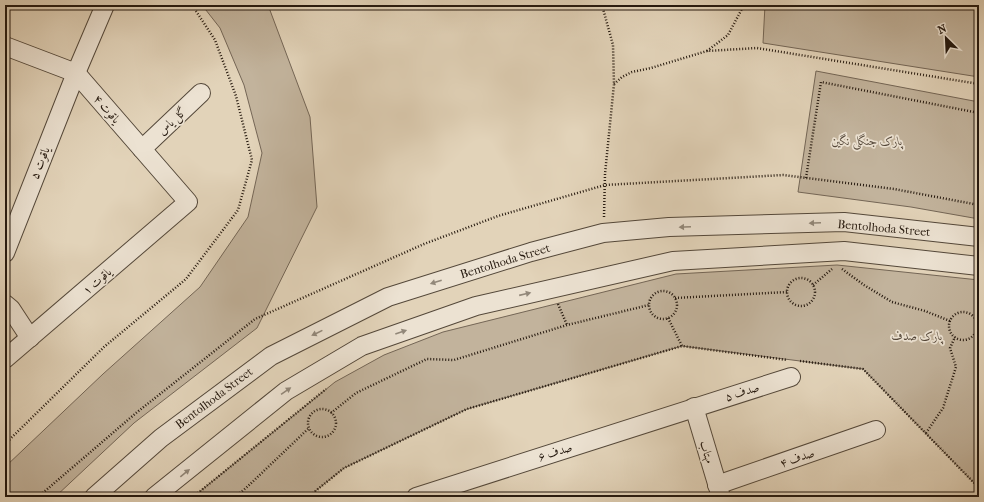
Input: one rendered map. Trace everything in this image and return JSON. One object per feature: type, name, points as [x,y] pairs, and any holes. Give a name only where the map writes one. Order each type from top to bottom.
[{"type":"street","name":"یاقوت ۵","points":[[5,253],[76,73],[105,5]]},
{"type":"street","name":"یاقوت ۴","points":[[5,46],[76,73],[188,202]]},
{"type":"street","name":"گل یاس","points":[[142,149],[202,93]]},
{"type":"street","name":"یاقوت ۱","points":[[5,359],[188,202]]},
{"type":"street","name":"Bentolhoda Street","points":[[94,497],[161,438],[271,356],[388,297],[531,252],[603,233],[669,227],[844,222],[979,237]]},
{"type":"street","points":[[154,497],[286,391],[362,346],[476,306],[556,296],[673,261],[838,252],[979,266]]},
{"type":"street","points":[[5,304],[12,309],[30,338]]},
{"type":"street","name":"صدف ۵","points":[[694,407],[791,377]]},
{"type":"street","name":"مهتاب","points":[[694,407],[719,491]]},
{"type":"street","name":"صدف ۶","points":[[416,497],[694,407]]},
{"type":"street","name":"صدف ۴","points":[[719,491],[876,430]]},
{"type":"path","points":[[602,5],[612,45],[614,84],[605,174],[603,233]]},
{"type":"path","points":[[707,51],[728,36],[744,5]]},
{"type":"path","points":[[614,84],[622,77],[632,72],[651,68],[707,51],[757,48],[979,84]]},
{"type":"path","points":[[806,178],[821,82],[979,113]]},
{"type":"path","points":[[813,285],[837,265]]},
{"type":"path","points":[[837,265],[864,285],[892,302],[925,311],[950,321]]},
{"type":"path","points":[[830,266],[845,266]]},
{"type":"path","points":[[798,279],[806,279],[813,285],[815,294],[806,305],[797,306],[790,301],[787,292],[790,284],[798,279]]},
{"type":"path","points":[[659,292],[668,292],[675,298],[676,307],[672,315],[664,319],[655,316],[649,305],[652,296],[659,292]]},
{"type":"path","points":[[675,298],[787,292]]},
{"type":"path","points":[[550,305],[556,296]]},
{"type":"path","points":[[556,296],[567,325]]},
{"type":"path","points":[[331,413],[356,393],[427,359],[454,360],[567,325],[649,305]]},
{"type":"path","points":[[964,312],[972,316],[978,324],[973,336],[960,339],[955,337],[950,330],[950,321],[956,314],[964,312]]},
{"type":"path","points":[[668,318],[682,346]]},
{"type":"path","points":[[926,434],[942,408],[956,367],[950,348],[955,337]]},
{"type":"path","points":[[308,497],[344,468],[467,409],[682,346],[863,369],[979,488]]},
{"type":"path","points":[[194,497],[329,387]]},
{"type":"path","points":[[323,410],[331,413],[336,421],[332,434],[323,437],[314,435],[309,428],[309,419],[314,412],[323,410]]},
{"type":"path","points":[[235,497],[309,428]]},
{"type":"green space","points":[[202,5],[268,5],[310,117],[317,207],[257,328],[134,423],[55,497],[5,497],[5,467],[103,374],[200,287],[248,217],[262,153],[244,85],[220,28]]},
{"type":"green space","points":[[765,5],[979,5],[979,77],[763,43]]},
{"type":"green space","name":"پارک جنگلی نگین","points":[[816,71],[979,102],[979,219],[911,207],[798,192]]},
{"type":"green space","name":"پارک صدف","points":[[837,265],[979,280],[979,488],[863,369],[682,346],[467,409],[344,468],[308,497],[193,497],[335,382],[384,355],[443,332],[676,274]]}]
